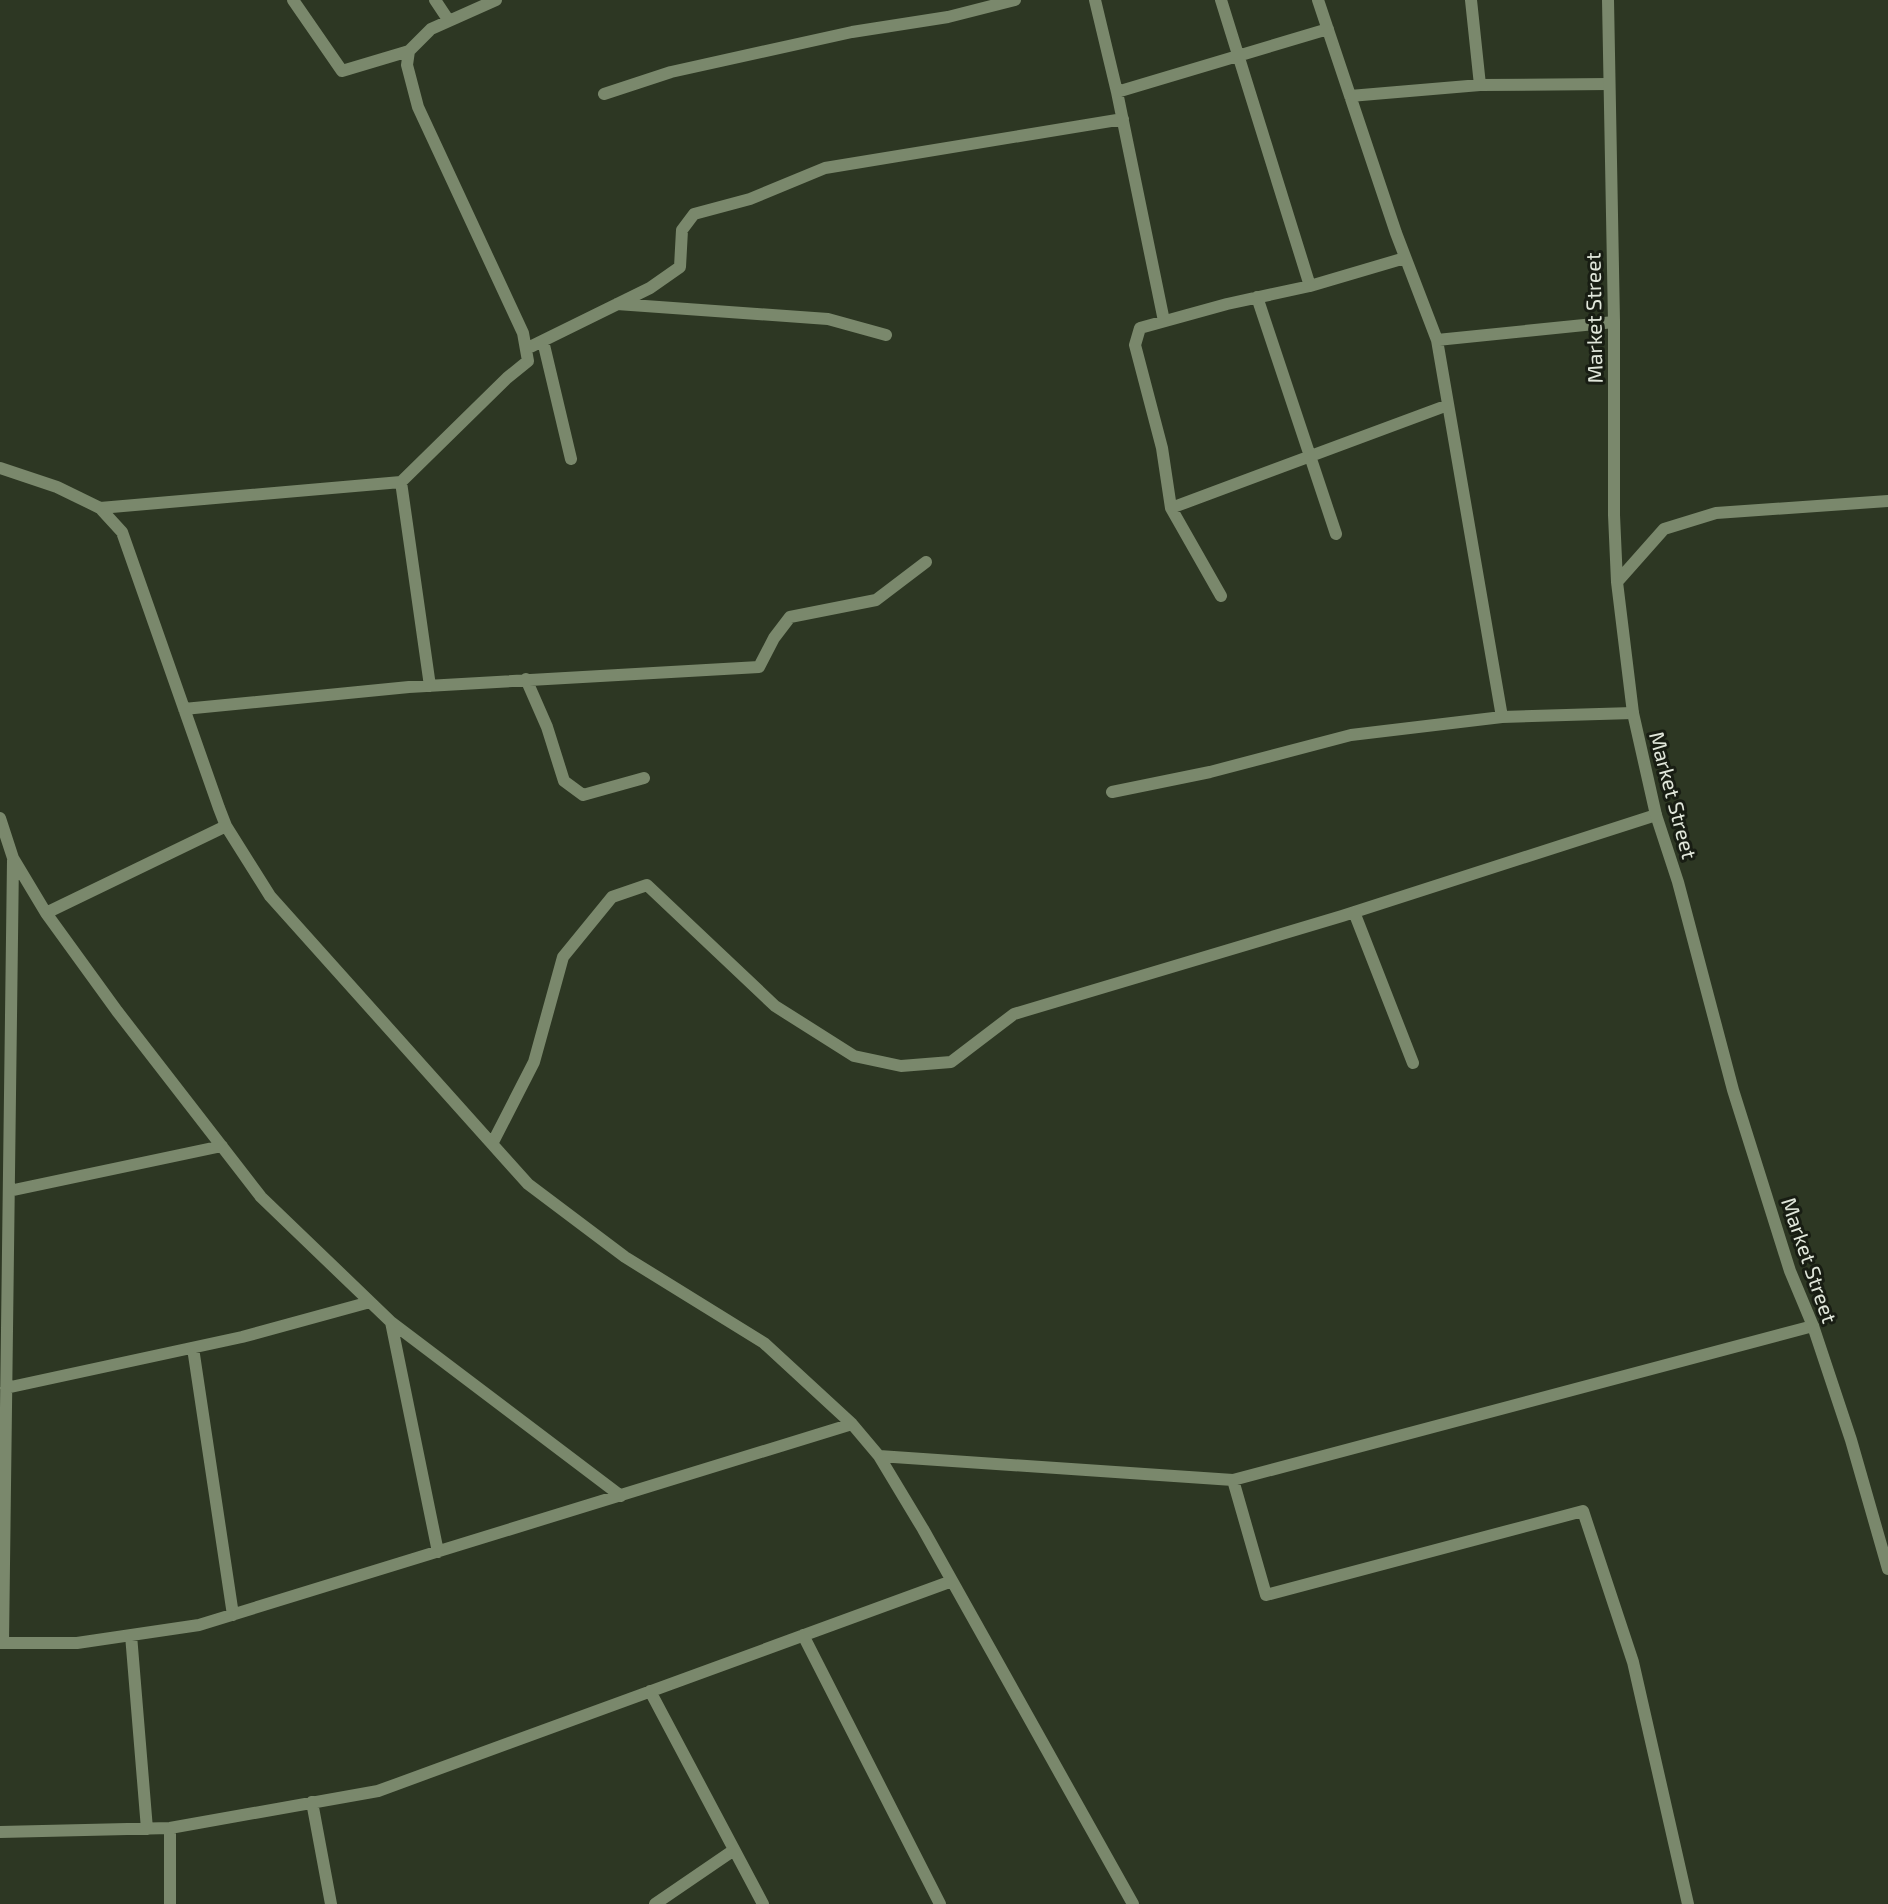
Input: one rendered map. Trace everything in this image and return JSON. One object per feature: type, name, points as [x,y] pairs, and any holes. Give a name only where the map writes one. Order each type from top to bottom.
[{"type":"street","points":[[293,0],[342,71],[409,51],[431,29],[496,0]]},
{"type":"street","points":[[435,0],[449,21]]},
{"type":"street","points":[[604,94],[671,72],[852,32],[948,17],[1015,0]]},
{"type":"street","points":[[1095,0],[1118,92],[1164,321]]},
{"type":"street","points":[[1221,0],[1310,286]]},
{"type":"street","points":[[1318,0],[1405,258],[1437,340],[1502,717]]},
{"type":"street","points":[[1471,0],[1480,86]]},
{"type":"street","name":"Market Street","points":[[1608,0],[1614,322],[1614,515],[1617,582],[1633,713],[1656,815],[1678,882],[1737,1101],[1790,1271],[1813,1326],[1851,1440],[1888,1569]]},
{"type":"street","points":[[1118,92],[1328,28]]},
{"type":"street","points":[[99,508],[401,482],[507,378],[528,361],[523,333],[418,107],[407,65],[409,51]]},
{"type":"street","points":[[1350,96],[1480,86],[1610,84]]},
{"type":"street","points":[[526,349],[650,288],[680,267],[682,230],[694,214],[750,199],[825,168],[1123,119]]},
{"type":"street","points":[[1221,596],[1172,508],[1162,448],[1135,345],[1140,328],[1257,297],[1310,286],[1405,258]]},
{"type":"street","points":[[1257,297],[1336,534]]},
{"type":"street","points":[[616,304],[828,319],[886,335]]},
{"type":"street","points":[[1437,340],[1614,322]]},
{"type":"street","points":[[543,341],[571,459]]},
{"type":"street","points":[[1172,508],[1448,405]]},
{"type":"street","points":[[0,468],[57,487],[99,508],[122,532],[226,826],[270,896],[528,1184],[625,1257],[764,1343],[852,1424],[879,1456],[952,1581],[1133,1904]]},
{"type":"street","points":[[401,482],[430,686]]},
{"type":"street","points":[[1617,582],[1664,529],[1716,513],[1888,501]]},
{"type":"street","points":[[184,709],[525,679],[636,676],[759,667],[774,638],[790,617],[876,600],[926,562]]},
{"type":"street","points":[[525,679],[547,727],[564,781],[583,795],[644,778]]},
{"type":"street","points":[[1112,792],[1210,771],[1351,735],[1502,717],[1633,713]]},
{"type":"street","points":[[492,1144],[534,1062],[563,957],[612,897],[647,885],[775,1006],[854,1056],[901,1066],[951,1062],[1014,1014],[1354,912],[1656,815]]},
{"type":"street","points":[[0,818],[8,854],[9,1191],[2,1642],[77,1643],[199,1625],[852,1424]]},
{"type":"street","points":[[46,913],[226,826]]},
{"type":"street","points":[[8,854],[46,913],[117,1011],[261,1197],[391,1322],[621,1496]]},
{"type":"street","points":[[1354,912],[1413,1063]]},
{"type":"street","points":[[9,1191],[222,1146]]},
{"type":"street","points":[[6,1388],[242,1337],[370,1302]]},
{"type":"street","points":[[391,1322],[438,1551]]},
{"type":"street","points":[[879,1456],[1233,1480],[1813,1326]]},
{"type":"street","points":[[193,1348],[233,1615]]},
{"type":"street","points":[[1233,1480],[1266,1595],[1584,1512],[1633,1662],[1688,1904]]},
{"type":"street","points":[[0,1832],[170,1828],[378,1791],[952,1581]]},
{"type":"street","points":[[131,1635],[147,1829]]},
{"type":"street","points":[[803,1635],[940,1904]]},
{"type":"street","points":[[650,1691],[763,1904]]},
{"type":"street","points":[[312,1802],[331,1904]]},
{"type":"street","points":[[170,1828],[170,1904]]},
{"type":"street","points":[[655,1904],[734,1850]]}]
